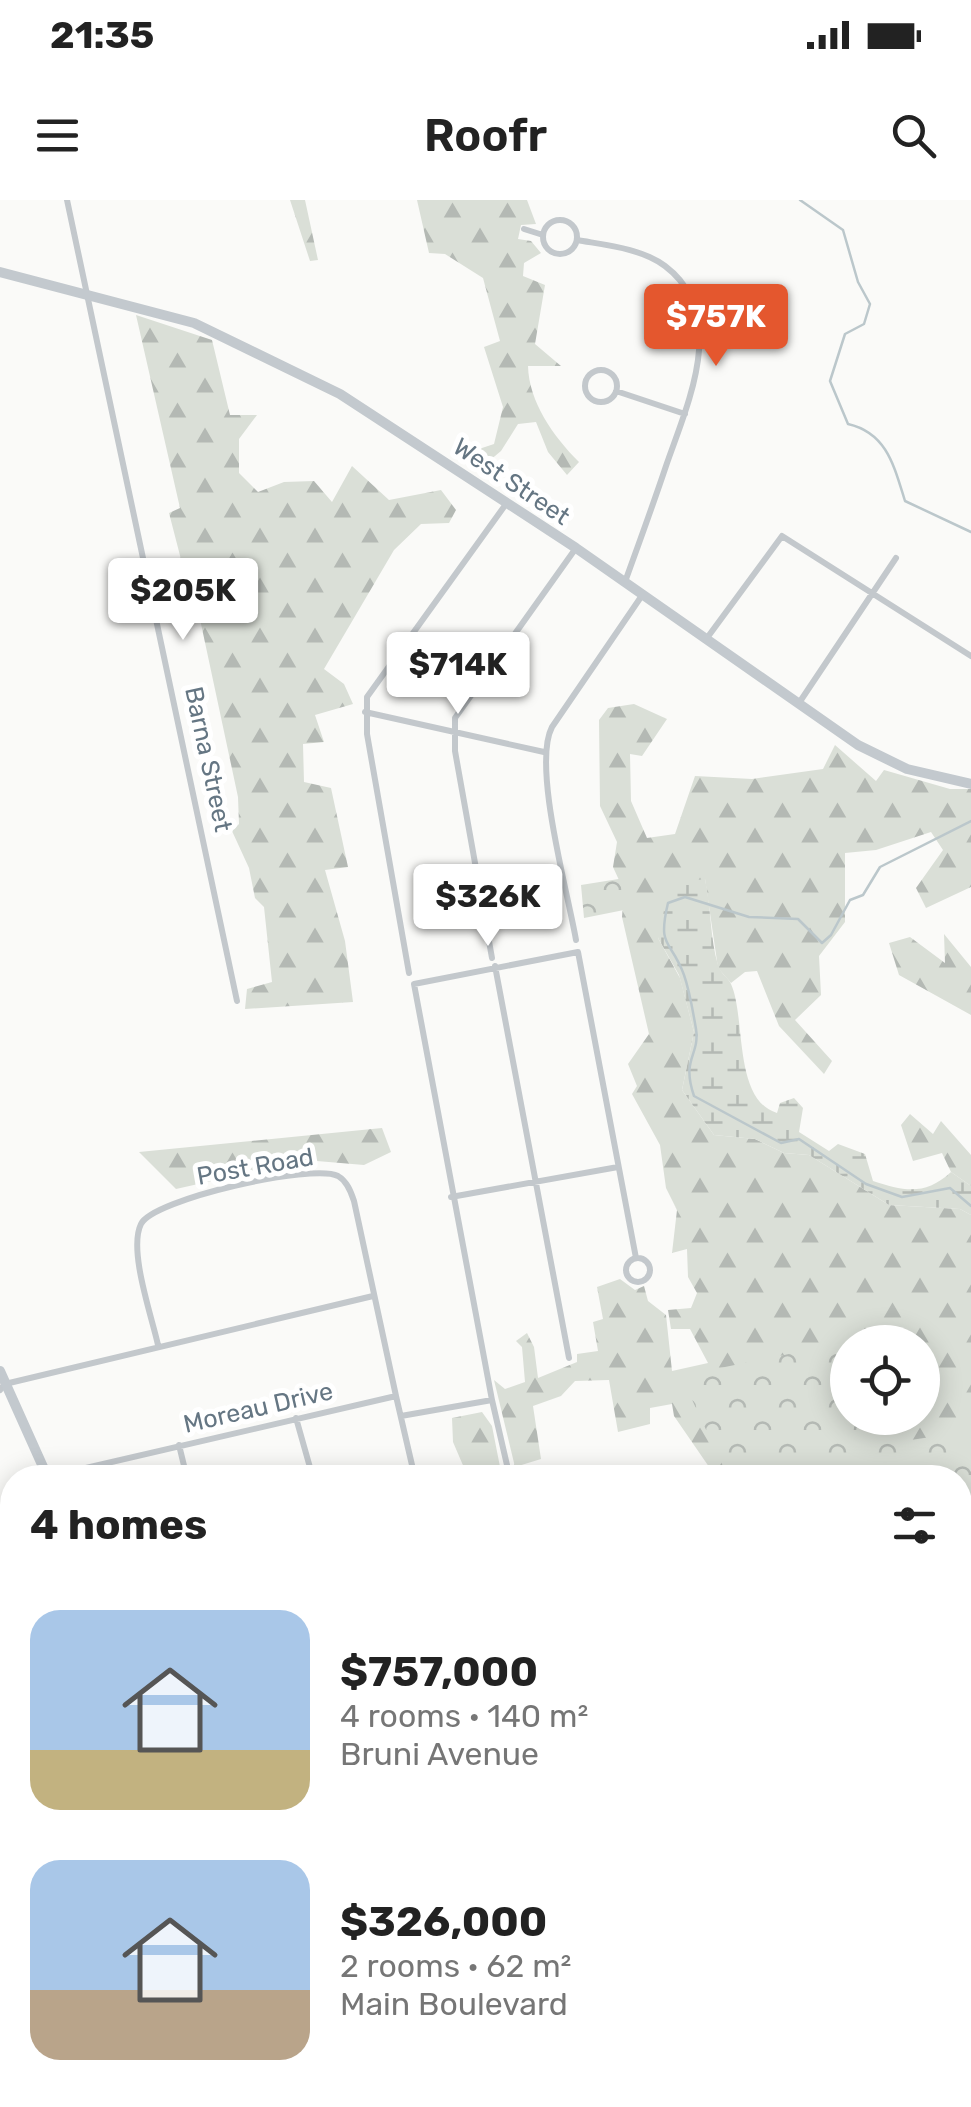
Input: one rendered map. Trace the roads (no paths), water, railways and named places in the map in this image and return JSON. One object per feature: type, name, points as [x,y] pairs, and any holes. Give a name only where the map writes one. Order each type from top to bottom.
[{"type":"main road","name":"West Street","points":[[0,272],[88,292],[194,324],[323,384],[576,548],[858,745],[907,769],[971,784]]},
{"type":"main road","points":[[0,1372],[3,1387],[41,1465]]},
{"type":"street","name":"Barna Street","points":[[66,200],[237,1001]]},
{"type":"street","points":[[562,220],[574,227],[576,240],[571,250],[557,254],[545,246],[543,235],[550,224],[562,220]]},
{"type":"street","points":[[524,230],[543,235]]},
{"type":"street","points":[[576,240],[647,256],[681,283],[695,312],[700,343],[686,414],[625,582]]},
{"type":"street","points":[[606,371],[616,379],[616,391],[608,401],[596,402],[586,393],[586,380],[594,372],[606,371]]},
{"type":"street","points":[[616,391],[686,414]]},
{"type":"street","points":[[410,973],[365,712],[372,687],[507,502]]},
{"type":"street","points":[[707,638],[782,536],[792,538],[971,656]]},
{"type":"street","points":[[569,1358],[454,735],[460,708],[576,548]]},
{"type":"street","points":[[800,704],[896,558]]},
{"type":"street","points":[[576,940],[544,752],[552,727],[643,594]]},
{"type":"street","points":[[365,712],[454,735],[544,752]]},
{"type":"street","points":[[507,1465],[451,1197],[414,984],[493,962],[578,952],[636,1258]]},
{"type":"street","points":[[451,1197],[618,1167]]},
{"type":"street","name":"Post Road","points":[[158,1345],[138,1252],[143,1220],[160,1206],[278,1178],[324,1172],[344,1180],[354,1201],[396,1396]]},
{"type":"street","points":[[3,1387],[158,1345],[373,1296]]},
{"type":"street","points":[[396,1396],[412,1465]]},
{"type":"street","name":"Moreau Drive","points":[[96,1465],[396,1396]]},
{"type":"street","points":[[401,1416],[492,1400]]},
{"type":"street","points":[[296,1418],[309,1465]]},
{"type":"street","points":[[179,1445],[184,1465]]},
{"type":"waterway","points":[[800,200],[843,230],[858,282],[870,304],[864,324],[845,334],[830,381],[848,424],[861,428],[880,443],[905,501],[971,532]]},
{"type":"waterway","points":[[971,821],[880,867],[863,895],[850,900],[831,935],[822,943],[798,919],[749,917],[685,897],[668,903],[664,929],[684,975],[694,1016],[697,1038],[689,1073],[694,1096],[781,1143],[799,1139],[866,1184],[902,1197],[950,1188],[971,1206]]}]
